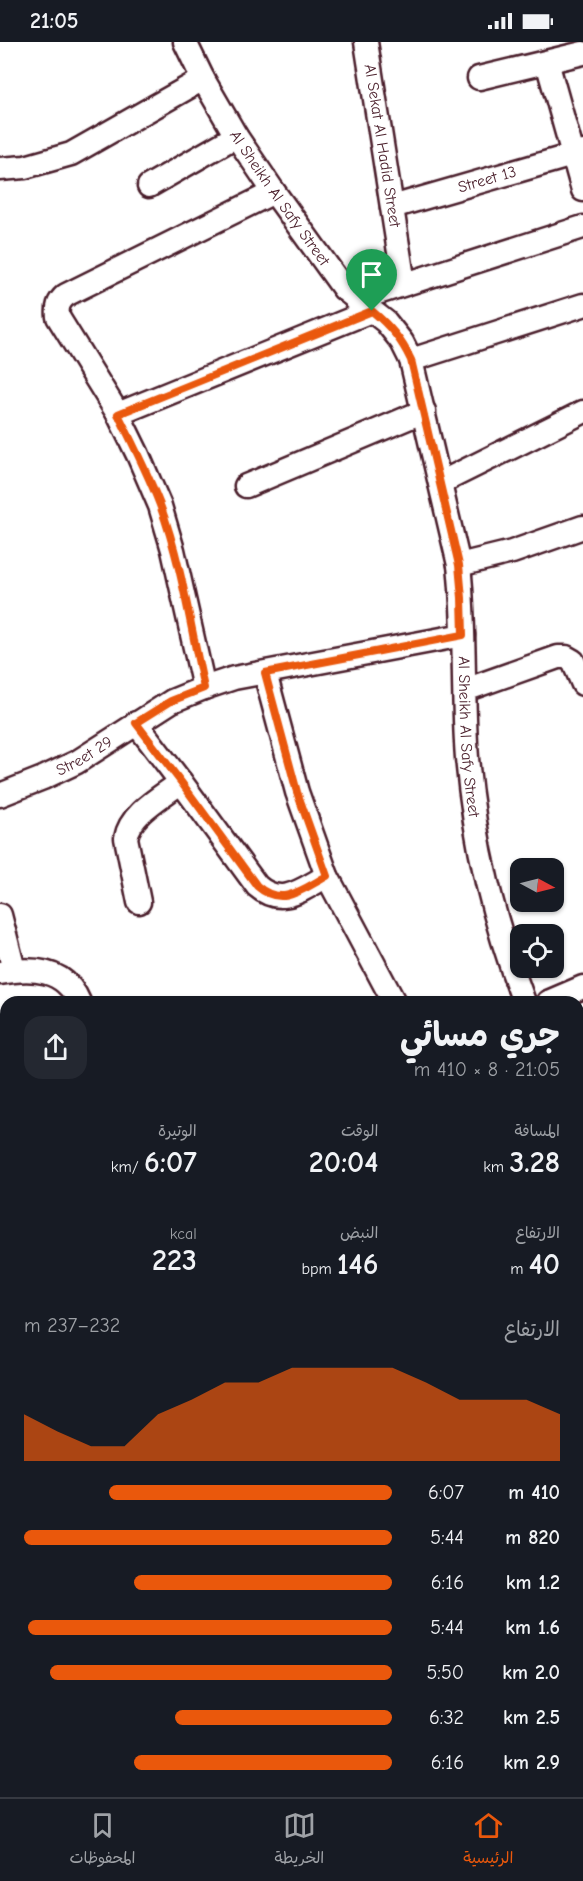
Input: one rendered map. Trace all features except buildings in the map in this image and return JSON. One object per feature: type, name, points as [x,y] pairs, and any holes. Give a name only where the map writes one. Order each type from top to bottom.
[{"type":"street","name":"Al Sheikh Al Safy Street","points":[[184,42],[236,136],[274,192],[344,289],[386,322],[402,342],[411,360],[459,565],[467,755],[474,821],[487,886],[504,950],[522,996]]},
{"type":"street","name":"Al Sekat Al Hadid Street","points":[[366,42],[405,284]]},
{"type":"street","points":[[479,78],[583,53]]},
{"type":"street","points":[[547,62],[578,154],[583,190]]},
{"type":"street","points":[[0,169],[25,166],[71,154],[203,79]]},
{"type":"street","points":[[149,186],[236,136]]},
{"type":"street","name":"Street 13","points":[[392,207],[578,154]]},
{"type":"street","points":[[204,688],[173,550],[160,506],[118,414],[58,317],[57,308],[60,300],[66,295],[274,192]]},
{"type":"street","points":[[118,414],[364,305],[405,284],[583,227]]},
{"type":"street","points":[[411,360],[583,305]]},
{"type":"street","points":[[246,486],[424,411]]},
{"type":"street","points":[[440,483],[583,412]]},
{"type":"street","points":[[459,565],[512,552],[583,527]]},
{"type":"street","name":"Street 29","points":[[0,795],[77,762],[171,701],[204,688],[234,678],[463,635]]},
{"type":"street","points":[[465,690],[558,657],[573,660],[583,684]]},
{"type":"street","points":[[265,673],[297,792],[327,876],[391,996]]},
{"type":"street","points":[[136,723],[257,886],[264,892],[272,896],[290,896],[327,876]]},
{"type":"street","points":[[139,902],[126,838],[128,829],[137,816],[181,782]]},
{"type":"street","points":[[0,915],[7,972],[35,969],[52,974],[66,983],[76,996]]},
{"type":"street","points":[[562,996],[583,987]]},
{"type":"route","points":[[372,311],[386,322],[402,342],[411,360],[459,565],[463,635],[265,673],[297,792],[327,876],[290,896],[272,896],[257,886],[136,723],[171,701],[204,688],[173,550],[160,506],[118,414],[372,311]]}]
